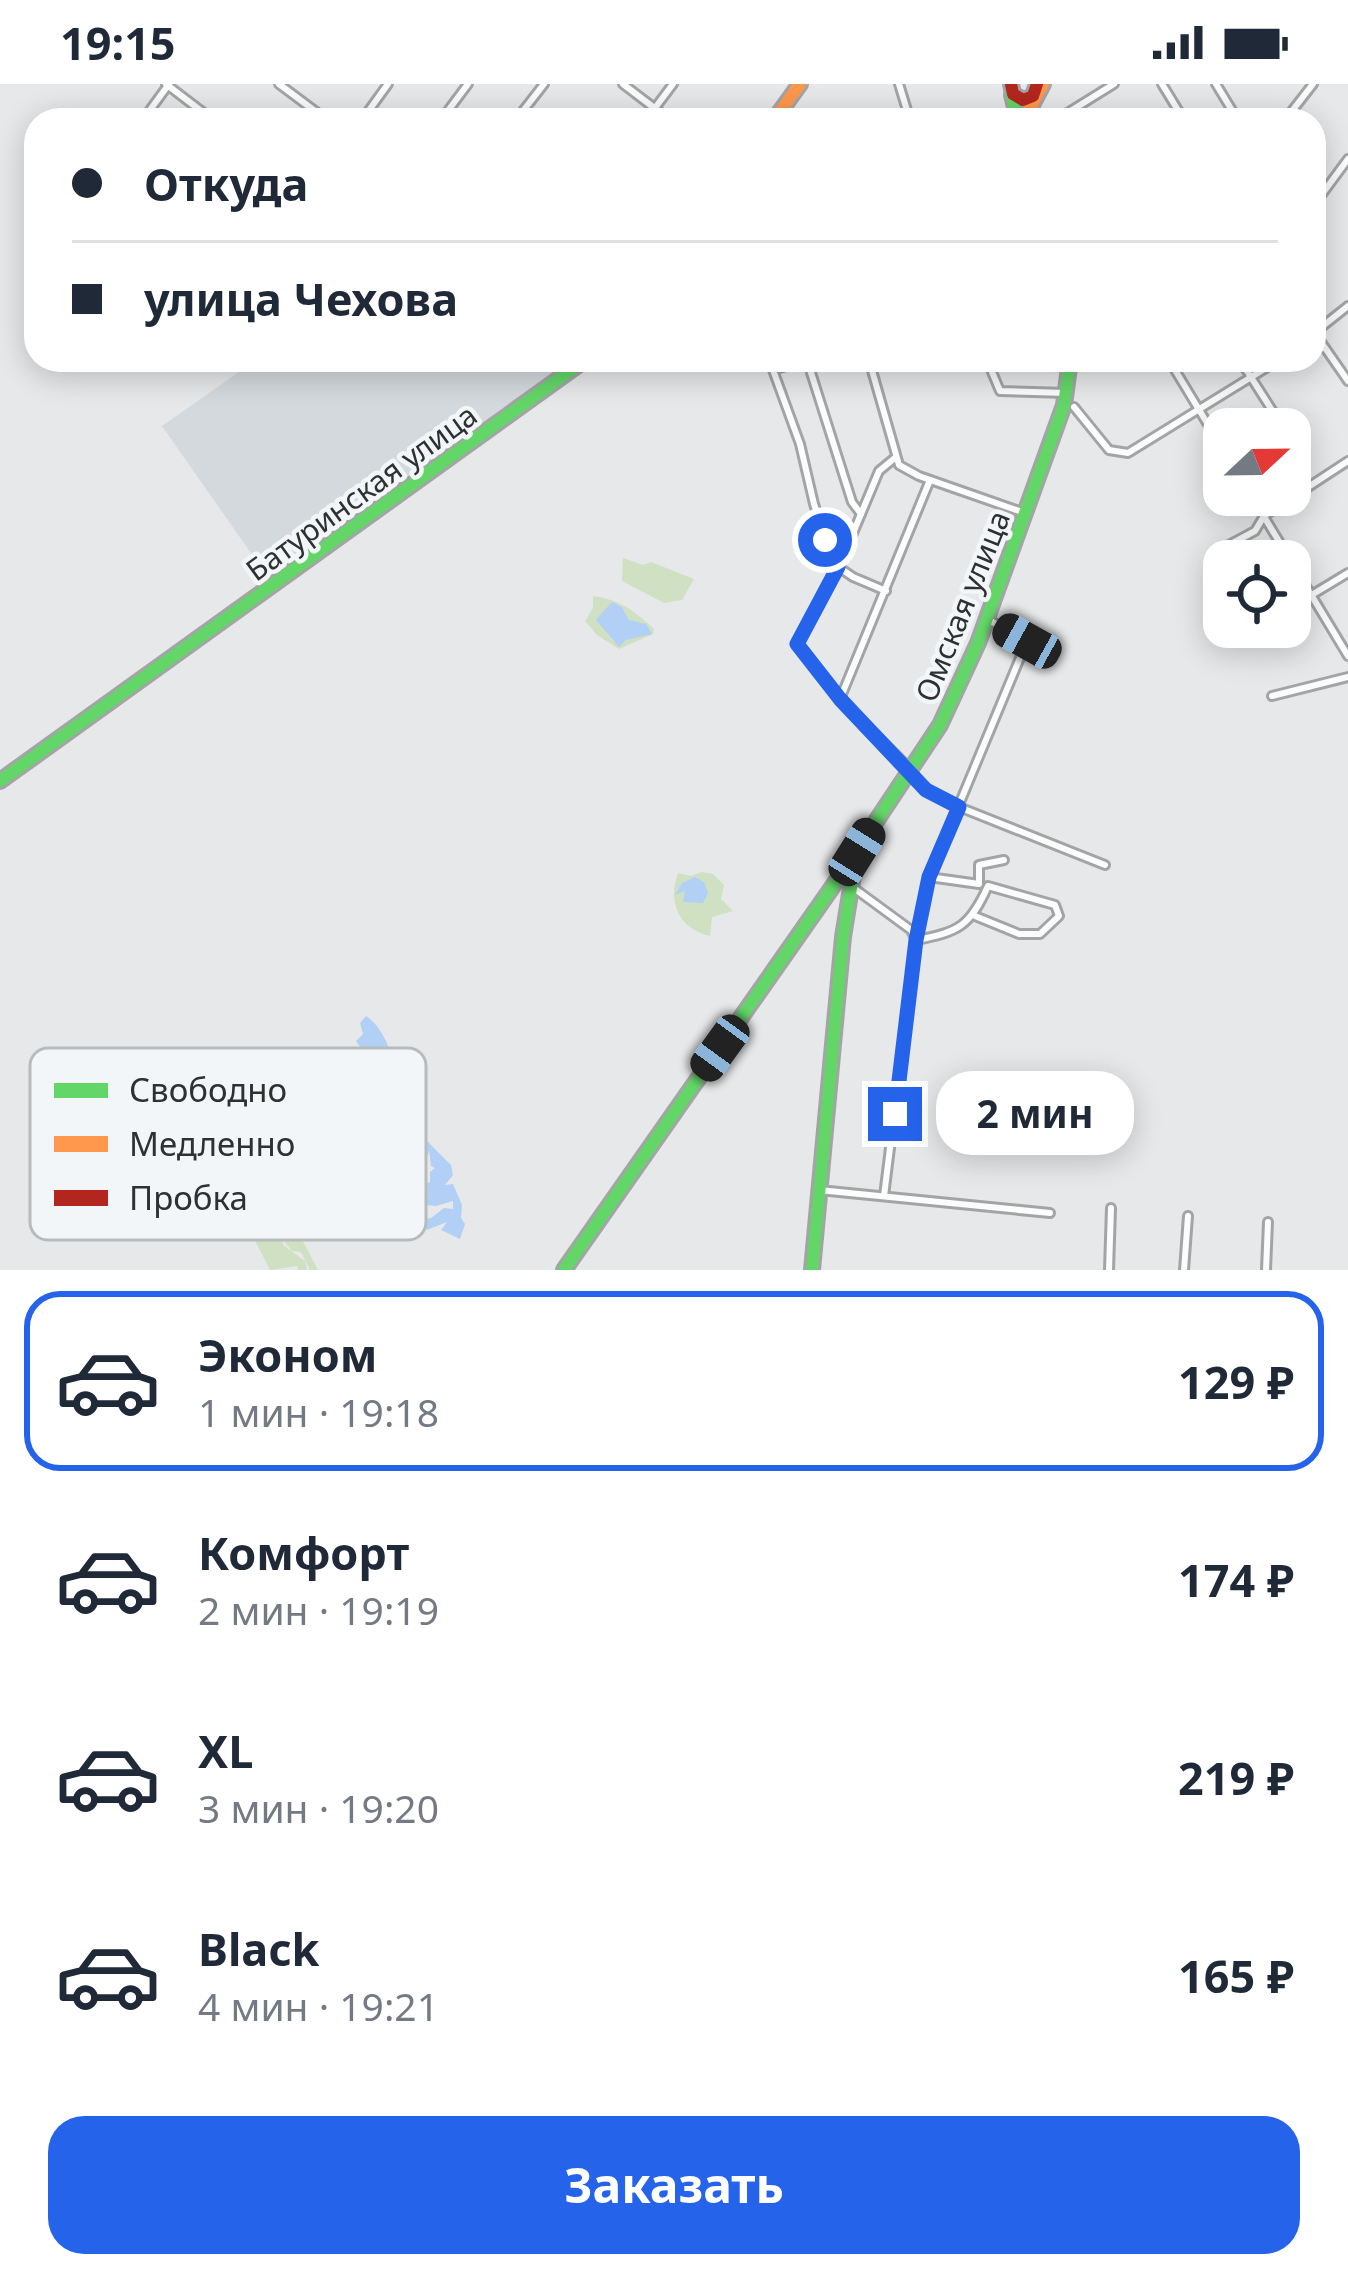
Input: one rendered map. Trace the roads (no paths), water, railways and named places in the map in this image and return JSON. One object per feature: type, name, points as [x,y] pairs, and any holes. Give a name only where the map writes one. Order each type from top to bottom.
[{"type":"street","points":[[168,84],[198,108]]},
{"type":"street","points":[[279,84],[311,108]]},
{"type":"street","points":[[525,108],[544,84]]},
{"type":"street","points":[[623,84],[654,108],[673,84]]},
{"type":"street","points":[[1075,108],[1114,84]]},
{"type":"street","points":[[1011,86],[1021,100],[1038,87]]},
{"type":"street","points":[[1326,189],[1348,159]]},
{"type":"street","points":[[1326,350],[1348,381]]},
{"type":"street","name":"Батуринская улица","points":[[0,781],[569,372]]},
{"type":"street","points":[[774,372],[800,444],[825,540],[838,567],[886,591]]},
{"type":"street","points":[[810,372],[852,502],[862,514]]},
{"type":"street","points":[[872,372],[896,457],[906,470],[1025,513]]},
{"type":"street","points":[[992,372],[1000,392],[1067,393]]},
{"type":"street","name":"Омская улица","points":[[564,1270],[857,852],[956,696],[1067,393],[1069,372]]},
{"type":"street","points":[[1176,372],[1203,415]]},
{"type":"street","points":[[1247,372],[1270,408]]},
{"type":"street","points":[[1074,407],[1109,450],[1122,454],[1143,447],[1260,372]]},
{"type":"street","points":[[896,457],[879,471],[838,567],[797,644],[840,699],[926,790],[1105,865]]},
{"type":"street","points":[[1311,485],[1348,461]]},
{"type":"street","points":[[840,699],[931,480]]},
{"type":"street","points":[[1239,540],[1255,531],[1264,516],[1348,656]]},
{"type":"street","points":[[1312,595],[1348,573]]},
{"type":"street","points":[[884,1196],[916,940],[929,877],[1027,641],[987,619]]},
{"type":"street","points":[[1272,697],[1348,677]]},
{"type":"street","points":[[812,1270],[843,937],[857,852]]},
{"type":"street","points":[[929,877],[979,884],[979,865],[1004,860]]},
{"type":"street","points":[[851,886],[911,930],[916,940]]},
{"type":"street","points":[[916,940],[945,935],[975,916],[988,886],[1055,905],[1059,916],[1040,934],[1018,934],[975,916]]},
{"type":"street","points":[[819,1190],[1050,1213]]},
{"type":"street","points":[[1109,1270],[1111,1208]]},
{"type":"street","points":[[1184,1270],[1188,1216]]},
{"type":"street","points":[[1267,1270],[1268,1222]]},
{"type":"water","points":[[612,602],[622,607],[629,620],[646,624],[652,634],[626,640],[619,647],[596,620]]},
{"type":"water","points":[[695,877],[704,882],[708,893],[703,903],[683,902],[685,891],[675,895],[682,883]]},
{"type":"water","points":[[366,1016],[374,1023],[388,1048],[361,1048],[356,1041],[363,1034],[360,1023]]},
{"type":"water","points":[[426,1138],[451,1165],[453,1175],[445,1185],[453,1184],[462,1205],[465,1224],[460,1239],[441,1230],[447,1222],[426,1228],[426,1219],[444,1208],[453,1209],[453,1201],[426,1205],[426,1184],[435,1168],[429,1151],[426,1160]]}]
